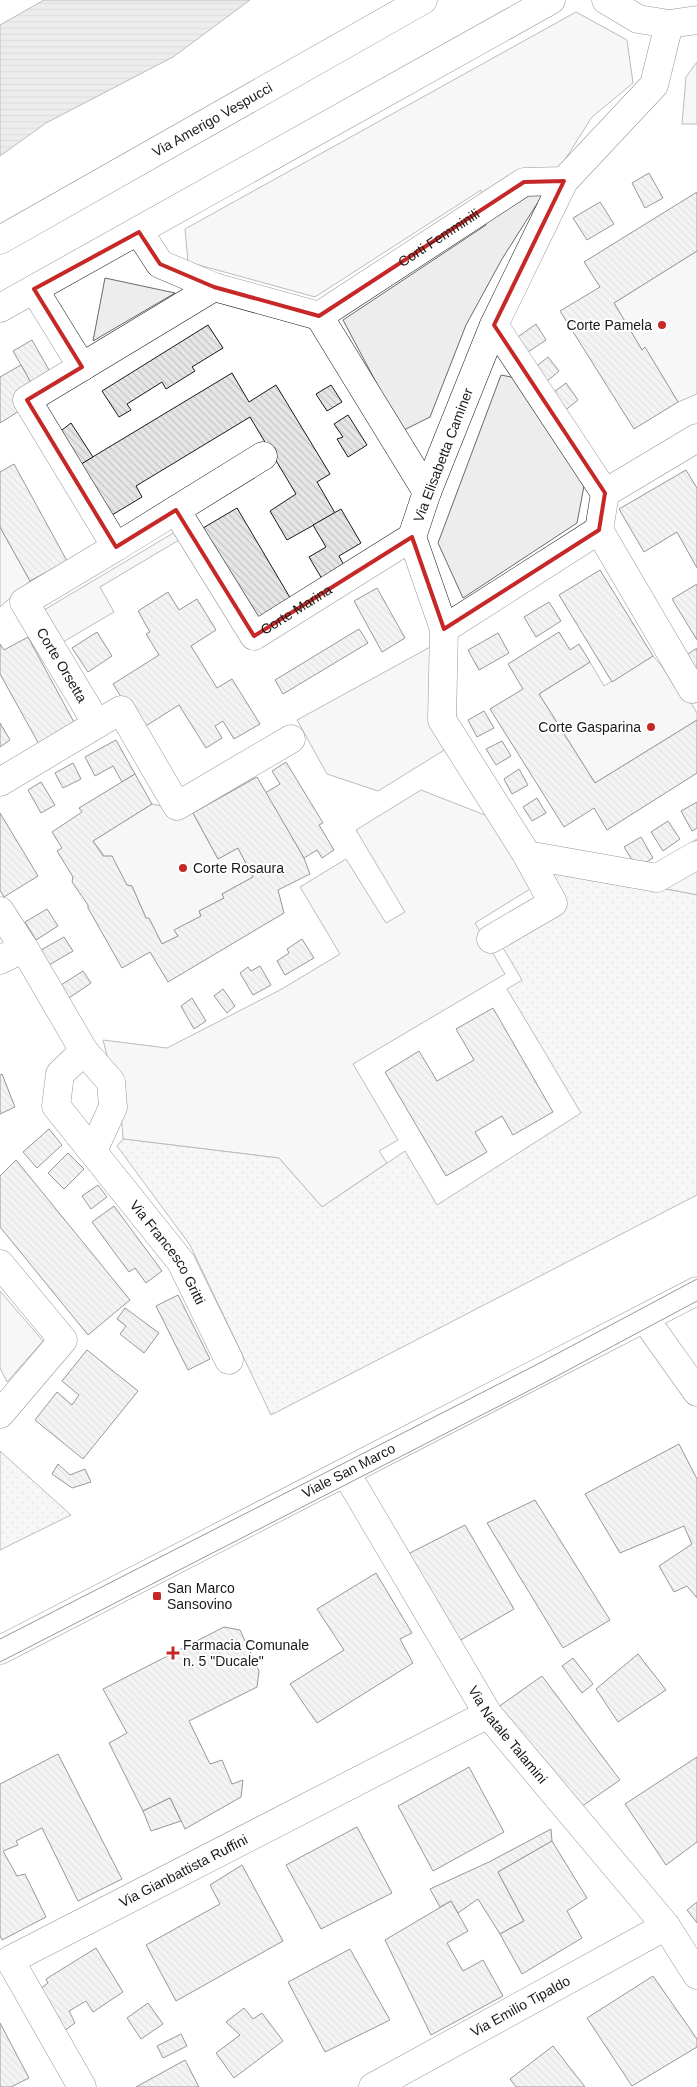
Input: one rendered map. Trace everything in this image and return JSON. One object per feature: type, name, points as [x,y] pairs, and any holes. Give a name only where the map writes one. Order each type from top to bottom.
[{"type":"street","name":"Via Amerigo Vespucci","points":[[0,240],[423,0]]},
{"type":"street","points":[[0,308],[551,0]]},
{"type":"street","points":[[606,0],[638,19],[669,24],[697,20]]},
{"type":"street","name":"Via Elisabetta Caminer","points":[[491,939],[553,903],[527,855],[442,720],[444,629],[412,537],[427,492],[494,325],[564,180],[654,85],[669,24]]},
{"type":"street","name":"Corti Femminili","points":[[319,316],[524,182],[564,180]]},
{"type":"street","points":[[138,232],[160,264],[214,287],[319,316],[427,492]]},
{"type":"street","points":[[214,287],[28,400],[116,547],[263,456]]},
{"type":"street","points":[[34,289],[82,367]]},
{"type":"street","points":[[494,325],[605,493],[599,530],[692,689],[697,686]]},
{"type":"street","points":[[605,493],[697,438]]},
{"type":"street","name":"Corte Marina","points":[[176,510],[254,636],[412,537]]},
{"type":"street","points":[[444,629],[599,530]]},
{"type":"street","name":"Corte Orsetta","points":[[97,724],[24,602],[116,547]]},
{"type":"street","points":[[0,782],[121,710],[177,806],[290,739]]},
{"type":"street","points":[[527,855],[656,878],[697,855]]},
{"type":"street","points":[[0,911],[24,948],[84,1052],[111,1082],[113,1107],[93,1152]]},
{"type":"street","points":[[0,960],[24,948]]},
{"type":"street","name":"Via Francesco Gritti","points":[[84,1052],[60,1074],[56,1106],[180,1262],[229,1360]]},
{"type":"street","points":[[0,1264],[64,1340],[0,1414]]},
{"type":"street","name":"Viale San Marco","points":[[0,1650],[697,1291]]},
{"type":"street","points":[[645,1319],[697,1392]]},
{"type":"street","name":"Via Natale Talamini","points":[[346,1473],[488,1714],[666,1926],[697,1975]]},
{"type":"street","name":"Via Gianbattista Ruffini","points":[[82,2087],[10,1960],[488,1714]]},
{"type":"street","name":"Via Emilio Tipaldo","points":[[373,2087],[666,1926]]},
{"type":"highlighted area","points":[[564,181],[494,325],[605,493],[599,530],[444,629],[412,537],[254,636],[176,510],[116,547],[27,400],[82,367],[34,289],[139,232],[160,264],[214,287],[319,316],[524,182]]},
{"type":"shaded area","points":[[44,0],[250,0],[173,57],[46,123],[0,156],[0,25]]},
{"type":"shaded area","points":[[576,12],[627,40],[633,83],[592,117],[502,259],[466,325],[430,417],[402,431],[343,320],[486,225],[481,190],[315,297],[188,262],[185,229]]},
{"type":"shaded area","points":[[697,62],[697,124],[682,124],[686,77]]},
{"type":"shaded area","name":"Corte Pamela","points":[[697,251],[697,394],[678,402],[645,348],[642,350],[614,303]]},
{"type":"shaded area","points":[[105,278],[175,293],[93,341]]},
{"type":"shaded area","points":[[501,375],[516,378],[584,486],[577,523],[463,598],[438,543]]},
{"type":"shaded area","points":[[0,527],[30,581],[0,607]]},
{"type":"shaded area","points":[[180,529],[184,537],[100,587],[114,612],[58,645],[39,613]]},
{"type":"shaded area","points":[[432,646],[446,749],[378,791],[327,774],[297,720]]},
{"type":"shaded area","name":"Corte Gasparina","points":[[653,656],[661,665],[681,697],[690,701],[697,713],[697,720],[595,783],[539,694],[590,662],[604,686]]},
{"type":"shaded area","points":[[421,790],[495,819],[535,886],[475,923],[505,974],[353,1064],[398,1140],[379,1151],[387,1163],[322,1207],[279,1158],[123,1139],[121,1110],[103,1040],[167,1048],[280,990],[340,954],[300,887],[346,859],[386,923],[405,912],[356,830]]},
{"type":"shaded area","name":"Corte Rosaura","points":[[152,804],[193,813],[218,859],[238,848],[253,877],[222,894],[224,898],[199,911],[201,916],[175,930],[178,936],[162,944],[149,919],[146,918],[132,886],[127,885],[93,841]]},
{"type":"shaded area","points":[[697,839],[697,895],[626,881]]},
{"type":"shaded area","points":[[540,865],[697,895],[697,1195],[271,1415],[190,1245],[117,1146],[123,1139],[279,1158],[322,1207],[405,1151],[437,1205],[581,1113],[507,989],[522,980],[502,946],[564,904]]},
{"type":"shaded area","points":[[0,1291],[43,1341],[7,1382],[0,1368]]},
{"type":"shaded area","points":[[0,1451],[71,1515],[0,1550]]},
{"type":"building","points":[[649,173],[663,198],[645,208],[632,183]]},
{"type":"building","points":[[697,192],[697,251],[614,303],[642,350],[645,347],[678,402],[634,429],[560,311],[600,287],[584,262]]},
{"type":"building","points":[[600,202],[614,224],[587,240],[573,218]]},
{"type":"building","points":[[536,324],[546,340],[525,354],[515,339]]},
{"type":"building","points":[[208,325],[223,348],[192,367],[195,371],[166,389],[162,382],[127,404],[131,410],[119,417],[102,391]]},
{"type":"building","points":[[32,340],[53,377],[34,388],[13,351]]},
{"type":"building","points":[[548,357],[559,371],[545,383],[533,369]]},
{"type":"building","points":[[21,365],[34,388],[27,406],[0,423],[0,377]]},
{"type":"building","points":[[232,373],[249,402],[276,385],[330,474],[317,482],[335,513],[287,540],[270,511],[296,494],[250,417],[136,486],[142,497],[107,518],[76,467]]},
{"type":"building","points":[[566,383],[578,400],[563,412],[550,395]]},
{"type":"building","points":[[331,385],[342,402],[327,411],[316,394]]},
{"type":"building","points":[[348,415],[367,445],[348,457],[337,439],[343,437],[334,424]]},
{"type":"building","points":[[71,423],[93,457],[76,467],[58,433]]},
{"type":"building","points":[[14,464],[67,561],[30,581],[0,527],[0,472]]},
{"type":"building","points":[[686,470],[697,488],[697,568],[677,532],[644,552],[619,509]]},
{"type":"building","points":[[237,508],[292,601],[253,624],[203,528]]},
{"type":"building","points":[[341,509],[361,543],[339,556],[347,571],[325,584],[309,557],[326,547],[313,525]]},
{"type":"building","points":[[600,570],[653,656],[612,682],[559,595]]},
{"type":"building","points":[[697,584],[697,640],[672,599]]},
{"type":"building","points":[[377,588],[405,638],[382,652],[354,601]]},
{"type":"building","points":[[168,592],[179,610],[197,599],[216,630],[191,646],[217,688],[232,679],[260,724],[234,739],[223,721],[215,726],[222,738],[206,748],[179,705],[141,729],[113,684],[159,655],[146,634],[150,632],[138,611]]},
{"type":"building","points":[[549,602],[561,621],[536,637],[524,617]]},
{"type":"building","points":[[359,629],[368,643],[283,694],[275,680]]},
{"type":"building","points":[[97,632],[112,656],[88,672],[72,648]]},
{"type":"building","points":[[559,632],[570,650],[579,644],[590,662],[539,694],[595,783],[697,720],[697,773],[607,830],[594,808],[564,827],[490,709],[523,689],[508,664]]},
{"type":"building","points":[[498,633],[509,653],[479,670],[468,650]]},
{"type":"building","points":[[28,637],[76,726],[40,746],[0,674],[0,644],[4,650]]},
{"type":"building","points":[[697,648],[697,677],[682,658]]},
{"type":"building","points":[[484,711],[494,728],[477,737],[468,720]]},
{"type":"building","points":[[0,723],[10,740],[0,747]]},
{"type":"building","points":[[116,740],[135,774],[122,782],[113,766],[95,776],[85,757]]},
{"type":"building","points":[[502,741],[511,756],[496,765],[486,749]]},
{"type":"building","points":[[286,762],[323,823],[319,825],[334,850],[322,858],[317,850],[304,858],[265,793],[280,784],[272,771]]},
{"type":"building","points":[[73,763],[81,779],[63,788],[55,773]]},
{"type":"building","points":[[519,769],[528,785],[512,794],[504,779]]},
{"type":"building","points":[[135,774],[152,804],[93,841],[103,856],[112,856],[127,885],[132,886],[146,918],[149,918],[162,944],[178,936],[174,930],[201,916],[199,911],[224,898],[222,894],[253,877],[238,848],[218,859],[193,813],[257,777],[304,858],[310,874],[278,890],[284,913],[168,982],[150,952],[122,968],[88,905],[72,882],[73,877],[57,851],[62,848],[52,832],[82,812],[79,808]]},
{"type":"building","points":[[41,782],[55,805],[41,813],[28,790]]},
{"type":"building","points":[[537,798],[546,813],[532,821],[523,807]]},
{"type":"building","points":[[697,802],[697,828],[692,831],[681,811]]},
{"type":"building","points":[[0,813],[38,876],[4,897],[0,890]]},
{"type":"building","points":[[668,821],[680,839],[663,851],[651,832]]},
{"type":"building","points":[[641,837],[653,858],[637,868],[624,847]]},
{"type":"building","points":[[47,909],[58,926],[36,940],[25,922]]},
{"type":"building","points":[[64,937],[73,951],[49,965],[41,950]]},
{"type":"building","points":[[302,939],[314,958],[285,975],[277,961],[289,953],[287,949]]},
{"type":"building","points":[[260,966],[271,985],[253,995],[240,973],[248,967],[251,971]]},
{"type":"building","points":[[83,971],[91,983],[69,998],[61,985]]},
{"type":"building","points":[[223,989],[235,1006],[227,1013],[214,996]]},
{"type":"building","points":[[192,998],[206,1021],[194,1029],[181,1006]]},
{"type":"building","points":[[493,1008],[553,1112],[513,1135],[502,1116],[475,1132],[487,1152],[446,1176],[385,1072],[419,1051],[437,1081],[474,1060],[456,1029]]},
{"type":"building","points":[[2,1074],[15,1107],[0,1114],[0,1075]]},
{"type":"building","points":[[49,1129],[62,1145],[37,1168],[23,1152]]},
{"type":"building","points":[[68,1153],[84,1169],[64,1189],[48,1173]]},
{"type":"building","points":[[16,1160],[130,1300],[88,1335],[0,1227],[0,1176]]},
{"type":"building","points":[[98,1185],[107,1197],[91,1209],[82,1196]]},
{"type":"building","points":[[114,1206],[162,1271],[146,1283],[135,1268],[129,1272],[92,1222]]},
{"type":"building","points":[[178,1295],[210,1359],[188,1370],[156,1306]]},
{"type":"building","points":[[125,1308],[159,1333],[144,1353],[120,1334],[126,1326],[117,1319]]},
{"type":"building","points":[[87,1350],[138,1391],[83,1459],[35,1420],[57,1392],[72,1405],[79,1395],[62,1381]]},
{"type":"building","points":[[679,1444],[697,1479],[697,1598],[687,1586],[674,1592],[659,1566],[692,1544],[684,1526],[620,1553],[585,1494]]},
{"type":"building","points":[[58,1464],[70,1475],[85,1469],[91,1482],[72,1488],[52,1474]]},
{"type":"building","points":[[535,1500],[610,1620],[563,1648],[487,1523]]},
{"type":"building","points":[[465,1525],[514,1609],[454,1644],[404,1556]]},
{"type":"building","points":[[376,1573],[412,1633],[400,1639],[413,1663],[317,1723],[290,1684],[344,1650],[317,1609]]},
{"type":"building","points":[[224,1627],[240,1630],[259,1671],[257,1687],[189,1721],[210,1764],[222,1760],[232,1784],[243,1780],[241,1797],[185,1829],[170,1798],[143,1811],[109,1743],[127,1733],[103,1689]]},
{"type":"building","points":[[638,1654],[666,1690],[618,1722],[596,1689]]},
{"type":"building","points":[[573,1658],[593,1684],[582,1693],[562,1666]]},
{"type":"building","points":[[542,1676],[620,1780],[578,1809],[494,1710]]},
{"type":"building","points":[[58,1754],[122,1879],[78,1901],[42,1828],[16,1841],[18,1845],[3,1851],[17,1876],[25,1874],[46,1917],[2,1940],[0,1936],[0,1784]]},
{"type":"building","points":[[697,1757],[697,1842],[666,1865],[625,1804]]},
{"type":"building","points":[[469,1767],[504,1832],[433,1871],[398,1806]]},
{"type":"building","points":[[170,1798],[181,1821],[151,1831],[143,1811]]},
{"type":"building","points":[[357,1827],[392,1893],[321,1929],[286,1865]]},
{"type":"building","points":[[551,1829],[552,1841],[498,1872],[524,1921],[500,1934],[478,1899],[458,1913],[451,1901],[440,1907],[430,1889],[489,1862]]},
{"type":"building","points":[[552,1841],[587,1898],[567,1911],[582,1938],[522,1974],[500,1934],[524,1921],[498,1872]]},
{"type":"building","points":[[242,1865],[283,1941],[176,2001],[146,1945],[220,1904],[210,1885]]},
{"type":"building","points":[[451,1901],[468,1931],[447,1943],[463,1971],[483,1960],[503,1996],[431,2035],[385,1940]]},
{"type":"building","points":[[697,1902],[697,1923],[687,1910]]},
{"type":"building","points":[[96,1948],[123,1992],[93,2012],[86,2001],[69,2011],[75,2023],[60,2034],[33,1994],[48,1983],[46,1979]]},
{"type":"building","points":[[350,1949],[390,2020],[325,2052],[288,1982]]},
{"type":"building","points":[[653,1976],[697,2039],[697,2047],[632,2086],[587,2018]]},
{"type":"building","points":[[148,2003],[163,2024],[141,2039],[127,2018]]},
{"type":"building","points":[[244,2008],[253,2019],[262,2013],[283,2041],[234,2078],[216,2053],[240,2035],[226,2022]]},
{"type":"building","points":[[0,2023],[29,2078],[11,2087],[0,2087]]},
{"type":"building","points":[[181,2034],[187,2046],[163,2058],[157,2046]]},
{"type":"building","points":[[553,2046],[585,2087],[516,2087],[510,2079]]},
{"type":"building","points":[[185,2060],[199,2087],[136,2087]]},
{"type":"tram line","points":[[0,1639],[534,1366],[697,1279]]},
{"type":"tram line","points":[[0,1662],[544,1383],[697,1301]]},
{"type":"place","name":"Corte Pamela","points":[[662,325]]},
{"type":"place","name":"Corte Gasparina","points":[[651,727]]},
{"type":"place","name":"Corte Rosaura","points":[[183,868]]},
{"type":"place","name":"San Marco Sansovino","points":[[157,1596]]},
{"type":"place","name":"Farmacia Comunale n. 5 \"Ducale\"","points":[[173,1653]]}]
